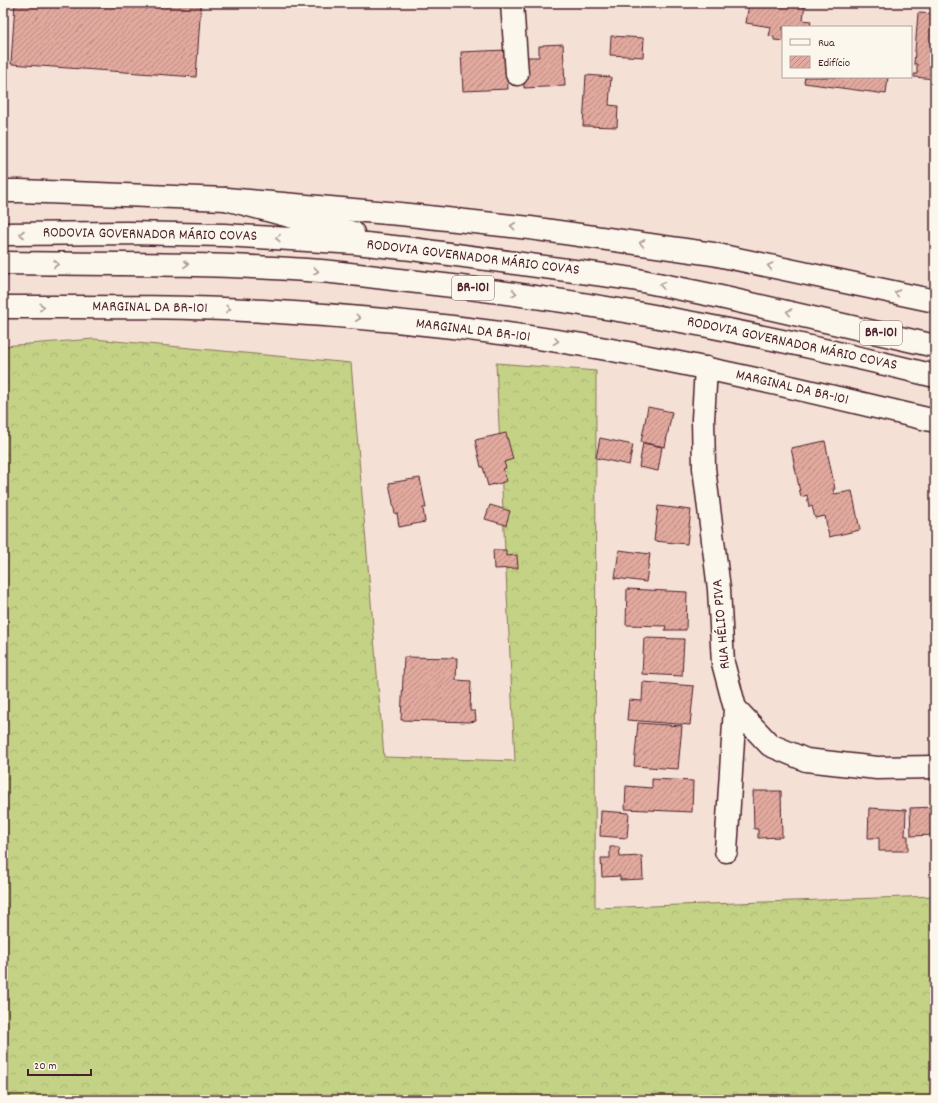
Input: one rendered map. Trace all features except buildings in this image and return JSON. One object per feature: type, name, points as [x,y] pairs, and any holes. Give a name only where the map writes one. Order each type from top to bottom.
[{"type":"main road","points":[[512,3],[517,74]]},
{"type":"main road","points":[[3,191],[226,199],[461,220],[530,228],[714,254],[935,301]]},
{"type":"main road","points":[[226,199],[412,249]]},
{"type":"main road","name":"RODOVIA GOVERNADOR MÁRIO COVAS","points":[[3,234],[127,233],[224,235],[356,243],[412,249],[633,279],[716,296],[935,346]]},
{"type":"main road","name":"RODOVIA GOVERNADOR MÁRIO COVAS","points":[[3,263],[231,265],[308,270],[476,288],[570,301],[665,318],[832,352],[935,376]]},
{"type":"main road","name":"MARGINAL DA BR-101","points":[[3,307],[176,307],[352,317],[425,324],[567,343],[706,368],[935,421]]},
{"type":"main road","name":"RUA HÉLIO PIVA","points":[[706,368],[703,419],[704,468],[719,589],[723,663],[735,708],[770,745],[806,760],[877,768],[935,767]]},
{"type":"main road","points":[[726,851],[735,708]]},
{"type":"green space","points":[[94,339],[351,363],[384,757],[515,761],[496,363],[596,371],[595,908],[935,896],[935,1100],[3,1100],[3,346]]}]
